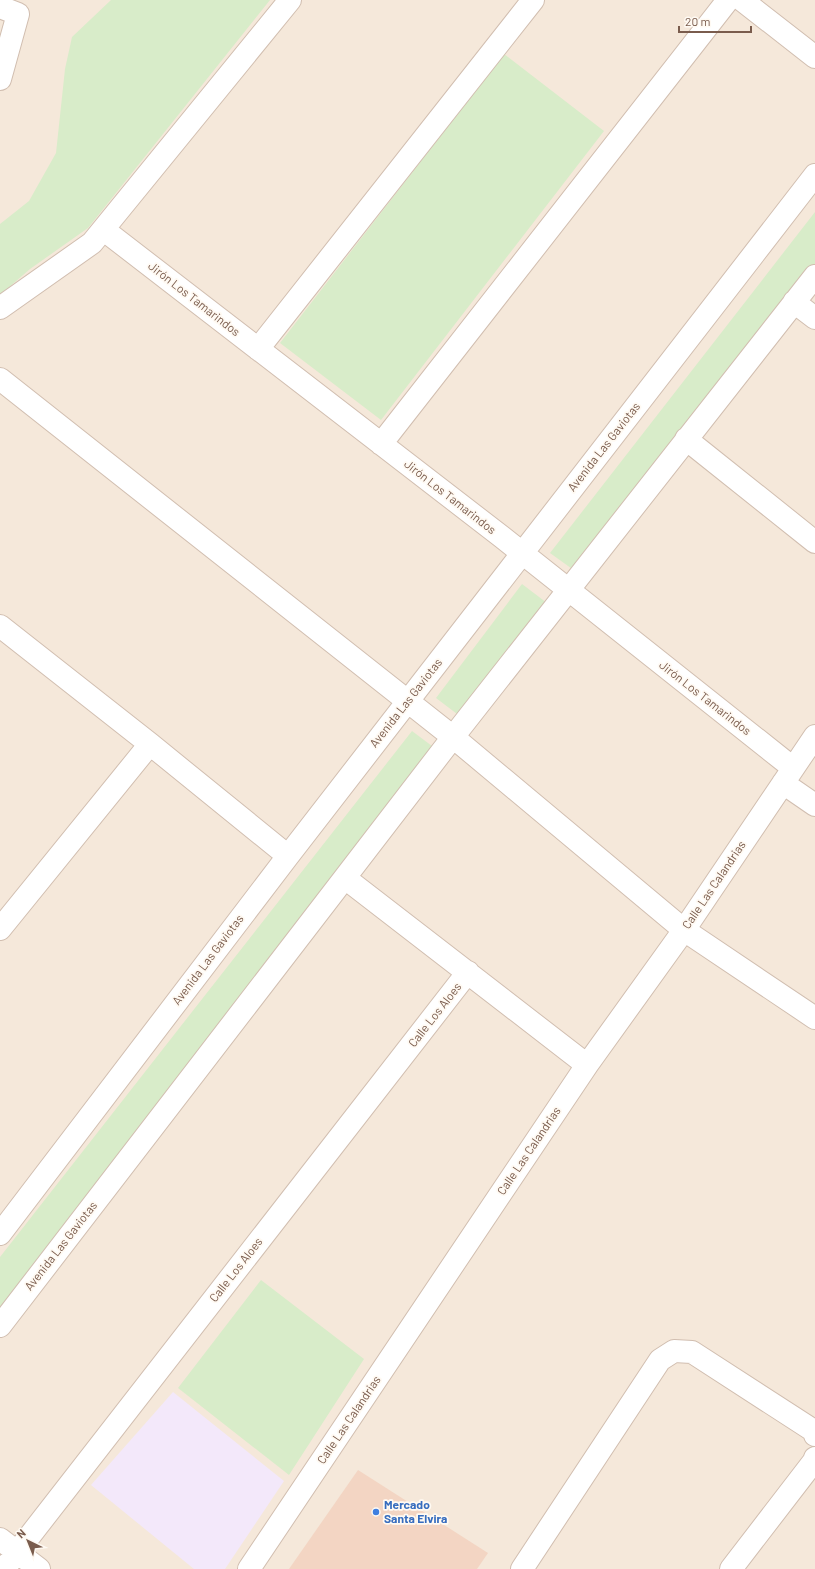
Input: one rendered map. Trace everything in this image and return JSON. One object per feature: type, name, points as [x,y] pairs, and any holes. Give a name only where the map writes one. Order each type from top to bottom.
[{"type":"street","points":[[0,308],[92,243],[290,0]]},
{"type":"street","points":[[258,349],[533,0]]},
{"type":"street","points":[[381,444],[728,0]]},
{"type":"street","points":[[742,0],[815,58]]},
{"type":"street","points":[[0,6],[18,14],[0,79]]},
{"type":"street","name":"Avenida Las Gaviotas","points":[[0,1234],[407,701],[815,175]]},
{"type":"street","name":"Jirón Los Tamarindos","points":[[104,230],[569,590],[788,776],[815,805]]},
{"type":"street","name":"Avenida Las Gaviotas","points":[[0,1326],[453,737],[815,276]]},
{"type":"street","points":[[794,302],[815,318]]},
{"type":"street","points":[[0,379],[453,737],[684,930],[815,1018]]},
{"type":"street","points":[[686,439],[815,542]]},
{"type":"street","points":[[0,626],[150,744],[288,856]]},
{"type":"street","name":"Calle Las Calandrias","points":[[249,1569],[587,1065],[684,930],[815,736]]},
{"type":"street","points":[[0,929],[150,744]]},
{"type":"street","points":[[345,878],[587,1065]]},
{"type":"street","name":"Calle Los Aloes","points":[[4,1569],[468,972]]},
{"type":"street","points":[[522,1569],[660,1360],[674,1351],[692,1352],[814,1431],[815,1435]]},
{"type":"street","points":[[731,1569],[815,1458]]},
{"type":"street","points":[[0,1539],[39,1569]]},
{"type":"shaded area","points":[[0,0],[815,0],[815,1569],[0,1569]]},
{"type":"shaded area","points":[[173,1392],[284,1481],[225,1569],[194,1569],[91,1485]]},
{"type":"green space","points":[[111,0],[270,0],[88,228],[30,269],[0,295],[0,224],[29,201],[56,153],[65,69],[72,37]]},
{"type":"green space","points":[[504,54],[604,131],[381,420],[280,343]]},
{"type":"green space","points":[[815,212],[815,264],[575,571],[550,553]]},
{"type":"green space","points":[[522,584],[547,603],[461,717],[436,698]]},
{"type":"green space","points":[[412,731],[436,749],[0,1309],[0,1257]]},
{"type":"green space","points":[[261,1280],[364,1359],[289,1475],[178,1388]]},
{"type":"building","name":"Mercado Santa Elvira","points":[[358,1470],[488,1553],[477,1569],[289,1569]]},
{"type":"place","name":"Mercado Santa Elvira","points":[[376,1512]]}]
